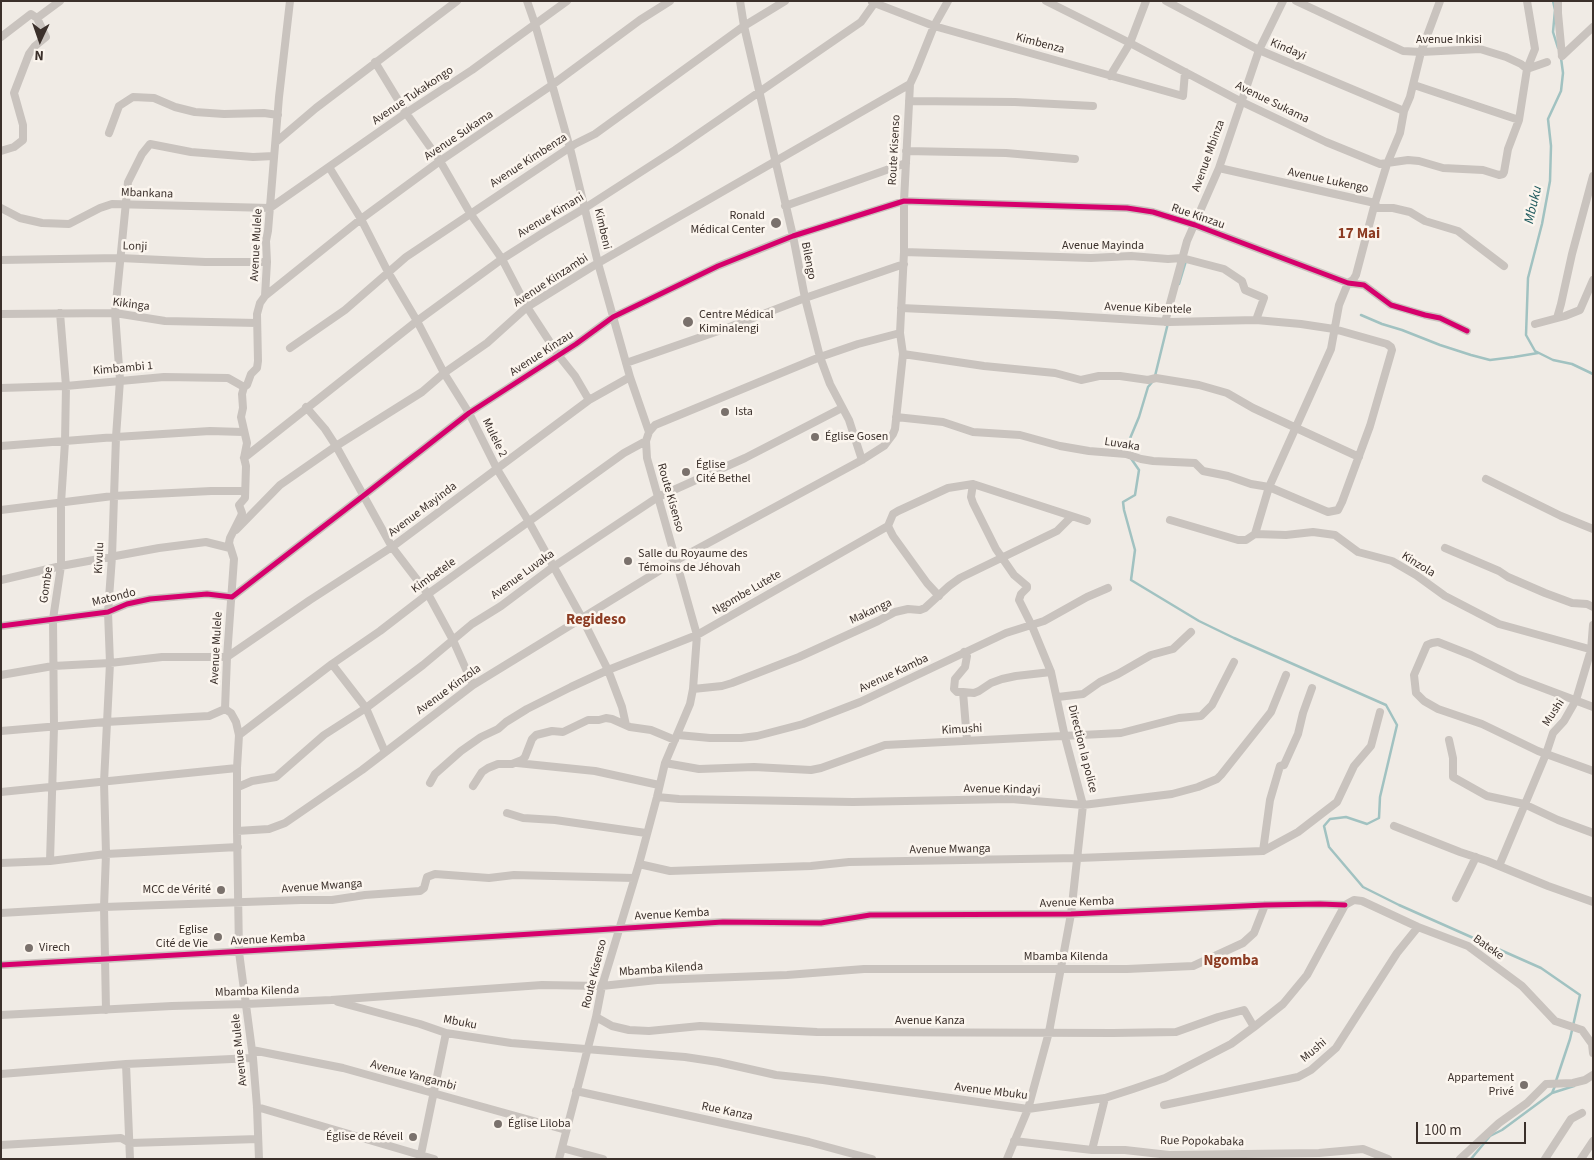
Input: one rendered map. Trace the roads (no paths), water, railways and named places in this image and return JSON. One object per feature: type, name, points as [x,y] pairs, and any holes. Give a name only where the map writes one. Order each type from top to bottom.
[{"type":"street","points":[[37,18],[60,1]]},
{"type":"street","name":"Avenue Mulele","points":[[259,1159],[252,1054],[239,952],[239,735],[236,722],[231,713],[225,709],[234,559],[229,543],[242,513],[240,505],[245,498],[246,466],[244,458],[247,442],[241,417],[244,387],[257,366],[258,308],[265,296],[266,241],[290,1]]},
{"type":"street","points":[[276,142],[316,108],[457,1]]},
{"type":"street","name":"Kimbeni","points":[[527,1],[570,148],[598,263],[626,363],[649,432]]},
{"type":"street","name":"Avenue Tukakongo","points":[[270,208],[406,113],[472,70],[567,1]]},
{"type":"street","name":"Avenue Sukama","points":[[265,296],[361,219],[440,161],[552,86],[640,20],[670,1]]},
{"type":"street","name":"Bilengo","points":[[740,1],[744,26],[793,236],[805,298],[820,357],[830,384],[849,420],[862,460]]},
{"type":"street","name":"Avenue Kimbenza","points":[[290,348],[345,310],[406,257],[470,213],[570,148],[595,134],[744,26],[785,1]]},
{"type":"street","name":"Route Kisenso","points":[[862,460],[884,446],[893,434],[903,354],[900,333],[910,84],[934,26],[948,1]]},
{"type":"street","name":"Avenue Sukama","points":[[1046,1],[1240,101],[1326,142],[1380,164],[1408,160],[1443,168],[1466,168],[1483,170],[1499,175],[1503,174],[1508,149],[1519,120]]},
{"type":"street","points":[[1110,76],[1130,43],[1146,1]]},
{"type":"street","name":"Kindayi","points":[[1166,1],[1259,50],[1404,111]]},
{"type":"street","name":"Avenue Mbinza","points":[[1164,322],[1187,241],[1219,168],[1240,101],[1259,50],[1284,1]]},
{"type":"street","name":"Avenue Inkisi","points":[[1296,1],[1396,48],[1421,52],[1480,49],[1506,56],[1521,64],[1527,70]]},
{"type":"street","points":[[1255,534],[1269,487],[1332,349],[1339,305],[1348,283],[1356,275],[1375,203],[1387,164],[1400,133],[1404,111],[1414,85],[1421,52],[1440,1]]},
{"type":"street","points":[[1414,85],[1519,120],[1527,70],[1536,48],[1527,1]]},
{"type":"street","points":[[1558,1],[1562,56],[1593,27]]},
{"type":"street","name":"Kimbenza","points":[[873,2],[934,26],[1183,96],[1186,72]]},
{"type":"street","name":"Avenue Kimani","points":[[244,458],[417,321],[502,259],[675,150],[861,22],[873,2]]},
{"type":"street","points":[[1,38],[31,14],[37,18],[46,36],[29,54],[26,66],[14,93],[23,125],[24,140],[14,147],[1,152]]},
{"type":"street","points":[[376,62],[406,113],[440,161],[470,213],[502,259],[527,307],[559,356],[575,376],[589,400]]},
{"type":"street","points":[[1527,70],[1547,62]]},
{"type":"street","name":"Avenue Kinzambi","points":[[231,535],[280,485],[336,446],[422,392],[444,373],[487,343],[527,307],[598,263],[910,84]]},
{"type":"street","points":[[109,133],[119,106],[133,97],[154,98],[175,107],[195,112],[278,115]]},
{"type":"street","points":[[909,101],[1015,102],[1093,106]]},
{"type":"street","name":"Kivulu","points":[[106,1010],[104,782],[110,662],[108,612],[120,380],[115,314],[128,182],[142,154],[150,144],[191,152],[254,157],[274,156]]},
{"type":"street","points":[[906,151],[1006,153],[1075,159]]},
{"type":"street","points":[[785,206],[906,163]]},
{"type":"street","name":"Mulele 2","points":[[329,167],[361,219],[444,373],[469,413],[497,469],[529,522],[582,618],[608,670],[622,707],[626,725]]},
{"type":"street","name":"Avenue Lukengo","points":[[1219,168],[1375,203],[1377,208],[1392,208],[1410,212],[1425,221],[1458,231],[1504,266]]},
{"type":"street","points":[[1557,318],[1593,176]]},
{"type":"street","name":"Rue Kinzau","points":[[904,201],[1127,208],[1154,212],[1194,225],[1348,283],[1364,285],[1391,305],[1425,316],[1440,318],[1467,331]]},
{"type":"street","name":"Avenue Kinzau","points":[[232,597],[469,413],[559,356],[613,317],[718,266],[793,236],[904,201]]},
{"type":"street","name":"Mbankana","points":[[1,208],[20,218],[42,223],[69,224],[112,204],[270,208]]},
{"type":"street","name":"Avenue Mayinda","points":[[904,252],[1091,258],[1131,256],[1168,259],[1182,258],[1224,269],[1242,281],[1245,290],[1264,298],[1256,320]]},
{"type":"street","name":"Lonji","points":[[1,260],[120,258],[205,262],[267,262]]},
{"type":"street","points":[[626,363],[904,264]]},
{"type":"street","points":[[1535,324],[1580,310],[1593,280]]},
{"type":"street","name":"Avenue Kibentele","points":[[901,308],[1164,322],[1256,320],[1334,329],[1387,344],[1392,350],[1359,457]]},
{"type":"street","name":"Gombe","points":[[50,861],[54,726],[53,619],[61,566],[61,503],[65,442],[66,386],[60,313]]},
{"type":"street","name":"Kikinga","points":[[1,314],[115,314],[165,321],[257,323]]},
{"type":"street","points":[[649,432],[654,425],[820,357],[858,344],[900,333]]},
{"type":"street","points":[[903,354],[984,366],[1055,373],[1081,380],[1099,376],[1120,376],[1199,385],[1227,393],[1253,408],[1359,457]]},
{"type":"street","name":"Kimbambi 1","points":[[1,388],[66,386],[164,377],[228,378],[244,387]]},
{"type":"street","name":"Avenue Mayinda","points":[[227,657],[392,547],[589,400],[630,377]]},
{"type":"street","points":[[306,407],[325,429],[336,446],[392,547],[428,594],[453,640],[473,684]]},
{"type":"street","name":"Avenue Luvaka","points":[[238,787],[252,781],[276,777],[324,735],[366,708],[472,624],[501,606],[553,567],[658,498],[745,458],[842,408]]},
{"type":"street","name":"Luvaka","points":[[896,417],[943,422],[973,432],[1020,435],[1060,446],[1122,454],[1153,461],[1195,463],[1204,471],[1269,487],[1328,512],[1338,510],[1359,457]]},
{"type":"street","points":[[1,446],[210,431],[244,432]]},
{"type":"street","name":"Route Kisenso","points":[[559,1159],[596,1017],[602,986],[639,864],[665,763],[690,704],[693,689],[697,635],[647,458],[646,441],[649,432]]},
{"type":"street","name":"Kimbetele","points":[[239,735],[428,594],[624,453],[646,441]]},
{"type":"street","points":[[676,561],[862,460]]},
{"type":"street","points":[[1486,479],[1593,529]]},
{"type":"street","name":"Ngombe Lutete","points":[[430,783],[435,774],[460,751],[481,737],[498,729],[527,709],[608,670],[697,635],[888,526],[894,514],[898,511],[948,488],[972,484],[1086,521]]},
{"type":"street","name":"Direction la police","points":[[972,484],[971,497],[973,503],[996,549],[1014,574],[1027,586],[1018,600],[1032,626],[1052,672],[1065,737],[1084,805],[1071,914],[1049,1032],[1028,1109],[1007,1159]]},
{"type":"street","points":[[1,510],[113,496],[245,491]]},
{"type":"street","name":"Makanga","points":[[693,689],[722,686],[757,674],[799,657],[895,612],[925,608],[960,578],[1057,531],[1070,517]]},
{"type":"street","name":"Kinzola","points":[[1170,520],[1238,540],[1246,540],[1255,534],[1313,532],[1335,535],[1358,552],[1392,561],[1416,575],[1445,596],[1499,624],[1592,650]]},
{"type":"street","points":[[888,526],[938,596]]},
{"type":"street","points":[[1,580],[61,566],[159,548],[206,542],[230,548]]},
{"type":"street","points":[[1445,548],[1499,571],[1508,578],[1545,593],[1572,603],[1587,604],[1593,607]]},
{"type":"street","name":"Avenue Kinzola","points":[[238,832],[269,829],[285,823],[355,775],[473,684],[676,561]]},
{"type":"street","name":"Avenue Kamba","points":[[517,763],[525,756],[532,739],[536,735],[544,732],[563,732],[588,720],[606,718],[626,725],[677,737],[710,738],[757,736],[803,724],[860,702],[1006,633],[1044,621],[1087,597],[1108,588]]},
{"type":"street","name":"Matondo","points":[[1,626],[108,612],[127,604],[150,599],[207,594],[232,597]]},
{"type":"street","name":"Mushi","points":[[1499,866],[1553,733],[1564,720],[1576,700],[1592,650],[1593,625]]},
{"type":"street","points":[[1058,697],[1083,694],[1100,682],[1151,655],[1173,649],[1191,632]]},
{"type":"street","points":[[1593,707],[1519,679],[1471,655],[1438,642],[1432,642],[1427,645],[1414,675],[1416,693],[1424,701],[1438,709],[1482,724],[1546,754],[1593,771]]},
{"type":"street","points":[[964,652],[967,656],[965,667],[955,679],[954,689],[957,692],[979,691],[991,683],[1016,676],[1052,672]]},
{"type":"street","points":[[1,675],[53,666],[162,657],[227,657]]},
{"type":"street","name":"Kimushi","points":[[665,763],[698,769],[754,767],[811,770],[885,745],[1121,733],[1179,718],[1201,716],[1212,705],[1234,662]]},
{"type":"street","points":[[332,664],[366,708],[385,752]]},
{"type":"street","name":"Avenue Kindayi","points":[[657,797],[853,802],[1011,799],[1084,805],[1172,794],[1198,787],[1217,779],[1271,712],[1286,675]]},
{"type":"street","points":[[1263,851],[1270,800],[1280,766],[1284,765],[1298,734],[1312,688]]},
{"type":"street","points":[[963,692],[967,740]]},
{"type":"street","points":[[1,731],[209,716],[225,709]]},
{"type":"street","points":[[1263,851],[1298,832],[1337,802],[1354,766],[1371,746],[1380,712]]},
{"type":"street","points":[[1449,740],[1453,758],[1454,777],[1492,798],[1524,804],[1558,820],[1593,833]]},
{"type":"street","points":[[474,786],[482,772],[488,768],[498,764],[517,763],[595,771],[659,785]]},
{"type":"street","points":[[1,792],[238,768]]},
{"type":"street","points":[[506,813],[522,818],[555,820],[646,833]]},
{"type":"street","points":[[1394,826],[1593,902]]},
{"type":"street","points":[[1,864],[50,861],[106,854],[238,847]]},
{"type":"street","name":"Avenue Mwanga","points":[[639,864],[670,871],[811,866],[849,862],[1078,858],[1263,851]]},
{"type":"street","points":[[1456,898],[1476,857]]},
{"type":"street","name":"Avenue Mwanga","points":[[1,913],[104,907],[332,900],[420,891],[424,888],[427,877],[435,874],[489,878],[514,875],[634,878]]},
{"type":"street","name":"Bateke","points":[[1345,905],[1354,900],[1362,901],[1468,946],[1522,986],[1555,1020],[1582,1030],[1592,1044],[1593,1052]]},
{"type":"street","name":"Avenue Kemba","points":[[1,964],[239,952],[723,922],[822,922],[870,915],[1071,914],[1265,905],[1345,905]]},
{"type":"street","name":"Mbamba Kilenda","points":[[1,1015],[331,1000],[542,986],[602,986],[657,980],[787,975],[864,969],[1193,966],[1243,943],[1254,933],[1265,905]]},
{"type":"street","name":"Avenue Mbuku","points":[[588,1048],[685,1057],[776,1075],[1028,1109],[1105,1098],[1165,1078],[1231,1044],[1283,1004],[1307,975],[1345,905]]},
{"type":"street","name":"Mushi","points":[[1164,1105],[1298,1077],[1311,1070],[1336,1048],[1397,953],[1418,926]]},
{"type":"street","name":"Mbuku","points":[[331,1000],[446,1033],[511,1043],[588,1048]]},
{"type":"street","name":"Avenue Kanza","points":[[596,1017],[612,1026],[629,1030],[649,1031],[700,1026],[817,1032],[1176,1032],[1244,1010],[1254,1027]]},
{"type":"street","points":[[421,1156],[446,1033]]},
{"type":"street","name":"Avenue Yangambi","points":[[1,1074],[252,1054],[343,1068],[566,1130]]},
{"type":"street","points":[[126,1064],[130,1159]]},
{"type":"street","points":[[1460,1159],[1546,1084],[1573,1083],[1585,1080],[1593,1075]]},
{"type":"street","name":"Rue Kanza","points":[[576,1092],[809,1142],[872,1159]]},
{"type":"street","points":[[1092,1150],[1105,1098]]},
{"type":"street","points":[[257,1107],[434,1159]]},
{"type":"street","points":[[1544,1159],[1571,1119],[1582,1114]]},
{"type":"street","points":[[1,1145],[121,1138],[130,1143],[258,1139]]},
{"type":"street","name":"Rue Popokabaka","points":[[1014,1141],[1092,1150],[1125,1150],[1158,1156],[1246,1156],[1319,1153],[1363,1148],[1388,1159]]},
{"type":"street","points":[[1581,1159],[1593,1141]]},
{"type":"street","points":[[562,1148],[603,1159]]},
{"type":"waterway","name":"Mbuku","points":[[1553,1],[1555,10],[1553,32],[1558,48]]},
{"type":"waterway","name":"Mbuku","points":[[1561,58],[1563,73],[1561,91],[1548,119],[1551,146],[1550,181],[1542,224],[1528,278],[1526,335],[1535,351],[1553,360],[1572,364],[1593,374]]},
{"type":"waterway","points":[[1179,284],[1186,261]]},
{"type":"waterway","points":[[1361,315],[1440,345],[1490,360],[1538,353]]},
{"type":"waterway","points":[[1155,376],[1168,323]]},
{"type":"waterway","points":[[1128,452],[1126,448],[1139,417],[1148,387],[1153,381]]},
{"type":"waterway","points":[[1130,457],[1139,470],[1135,495],[1123,502],[1135,550],[1131,580],[1199,621],[1386,705],[1397,725],[1380,797],[1379,818],[1367,824],[1346,817],[1330,819],[1324,826],[1329,847],[1363,887],[1541,968],[1580,995],[1570,1039],[1556,1081]]},
{"type":"waterway","points":[[1552,1093],[1555,1086]]},
{"type":"waterway","points":[[1471,1159],[1490,1136],[1502,1130],[1552,1093],[1574,1086]]},
{"type":"place","name":"Ronald Médical Center","points":[[776,223]]},
{"type":"place","name":"Centre Médical Kiminalengi","points":[[688,322]]},
{"type":"place","name":"Ista","points":[[725,412]]},
{"type":"place","name":"Église Gosen","points":[[815,437]]},
{"type":"place","name":"Église Cité Bethel","points":[[686,472]]},
{"type":"place","name":"Salle du Royaume des Témoins de Jéhovah","points":[[628,561]]},
{"type":"place","name":"MCC de Vérité","points":[[221,890]]},
{"type":"place","name":"Eglise Cité de Vie","points":[[218,937]]},
{"type":"place","name":"Virech","points":[[29,948]]},
{"type":"place","name":"Appartement Privé","points":[[1524,1085]]},
{"type":"place","name":"Église Liloba","points":[[498,1124]]},
{"type":"place","name":"Église de Réveil","points":[[413,1137]]},
{"type":"district","name":"17 Mai","points":[[1359,235]]},
{"type":"district","name":"Regideso","points":[[596,621]]},
{"type":"district","name":"Ngomba","points":[[1231,962]]}]
